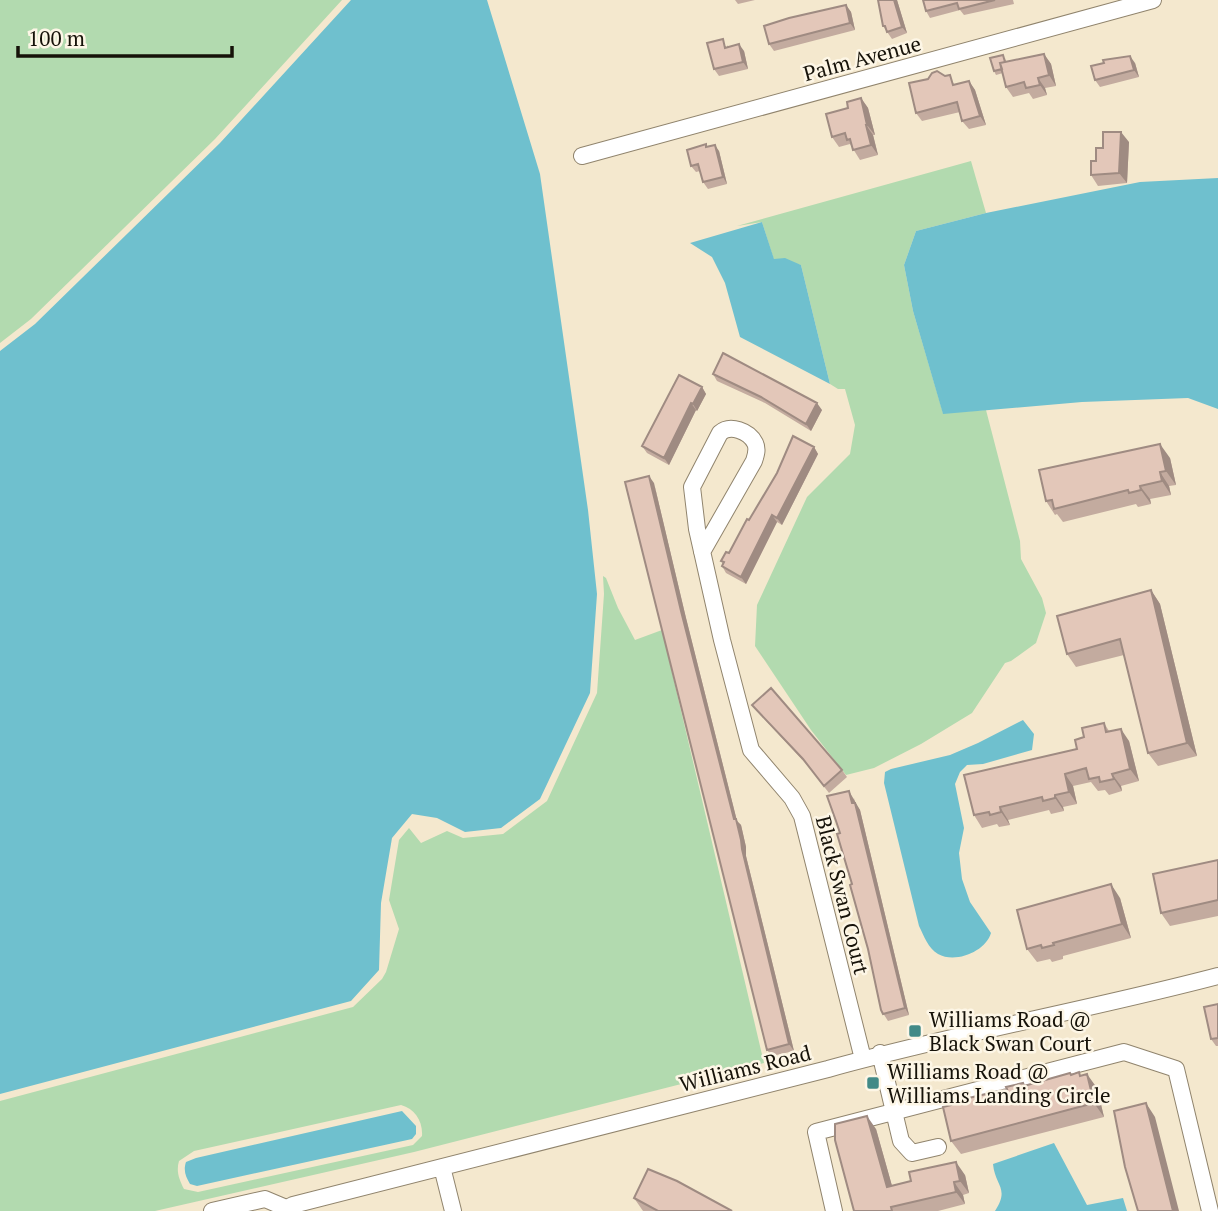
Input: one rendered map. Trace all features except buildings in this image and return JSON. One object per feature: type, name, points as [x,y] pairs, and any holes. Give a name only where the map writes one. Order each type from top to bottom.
[{"type":"street","name":"Palm Avenue","points":[[582,156],[1153,0]]},
{"type":"street","name":"Black Swan Court","points":[[702,552],[754,461],[757,451],[756,444],[749,436],[732,428],[726,428],[720,433],[692,487],[702,552],[751,750],[792,798],[802,816],[863,1059]]},
{"type":"street","name":"Williams Road","points":[[212,1211],[265,1199],[288,1209],[880,1053],[1158,992],[1218,976]]},
{"type":"street","points":[[834,1211],[816,1132],[1124,1052],[1176,1069],[1210,1211]]},
{"type":"street","points":[[880,1053],[901,1141],[912,1153],[938,1147]]},
{"type":"street","points":[[442,1167],[453,1211]]},
{"type":"green space","points":[[0,0],[342,0],[215,139],[31,319],[0,343]]},
{"type":"green space","points":[[971,161],[986,213],[916,231],[904,265],[913,311],[943,413],[986,410],[1020,541],[1021,559],[1042,598],[1046,613],[1036,643],[1005,663],[972,713],[874,768],[846,775],[811,730],[755,646],[757,605],[807,497],[850,454],[855,425],[845,389],[838,389],[830,384],[801,265],[774,260],[762,222],[737,226]]},
{"type":"green space","points":[[603,576],[635,640],[662,630],[764,1063],[414,1152],[155,1211],[0,1211],[0,1101],[353,1007],[382,979],[399,929],[389,900],[399,840],[409,828],[421,843],[447,831],[463,838],[503,834],[547,801],[597,693]],"holes":[[[401,1105],[414,1113],[421,1125],[422,1136],[413,1145],[198,1192],[184,1189],[179,1178],[179,1161],[194,1151]]]},
{"type":"water","points":[[351,0],[487,0],[540,174],[588,510],[597,594],[590,693],[540,799],[501,828],[465,832],[437,818],[412,814],[392,838],[381,903],[379,970],[351,1001],[0,1094],[0,351],[35,324],[220,143]]},
{"type":"water","points":[[1218,178],[1218,409],[1188,398],[1082,402],[943,414],[913,311],[904,265],[916,231],[986,213],[1140,182]]},
{"type":"water","points":[[762,222],[774,259],[785,258],[801,265],[830,384],[740,337],[725,283],[712,257],[690,243]]},
{"type":"water","points":[[1023,720],[1034,734],[1032,750],[983,764],[967,765],[960,772],[955,784],[964,828],[959,853],[962,879],[970,902],[991,933],[977,950],[961,956],[945,957],[932,948],[919,926],[884,783],[885,772],[950,755]]},
{"type":"water","points":[[402,1111],[416,1126],[416,1134],[412,1139],[197,1186],[190,1184],[185,1174],[186,1162],[196,1158]]},
{"type":"water","points":[[1054,1143],[1087,1205],[1123,1198],[1127,1211],[995,1211],[1001,1192],[993,1164]]},
{"type":"place","name":"Williams Road @ Black Swan Court","points":[[915,1031]]},
{"type":"place","name":"Williams Road @ Williams Landing Circle","points":[[873,1083]]}]
